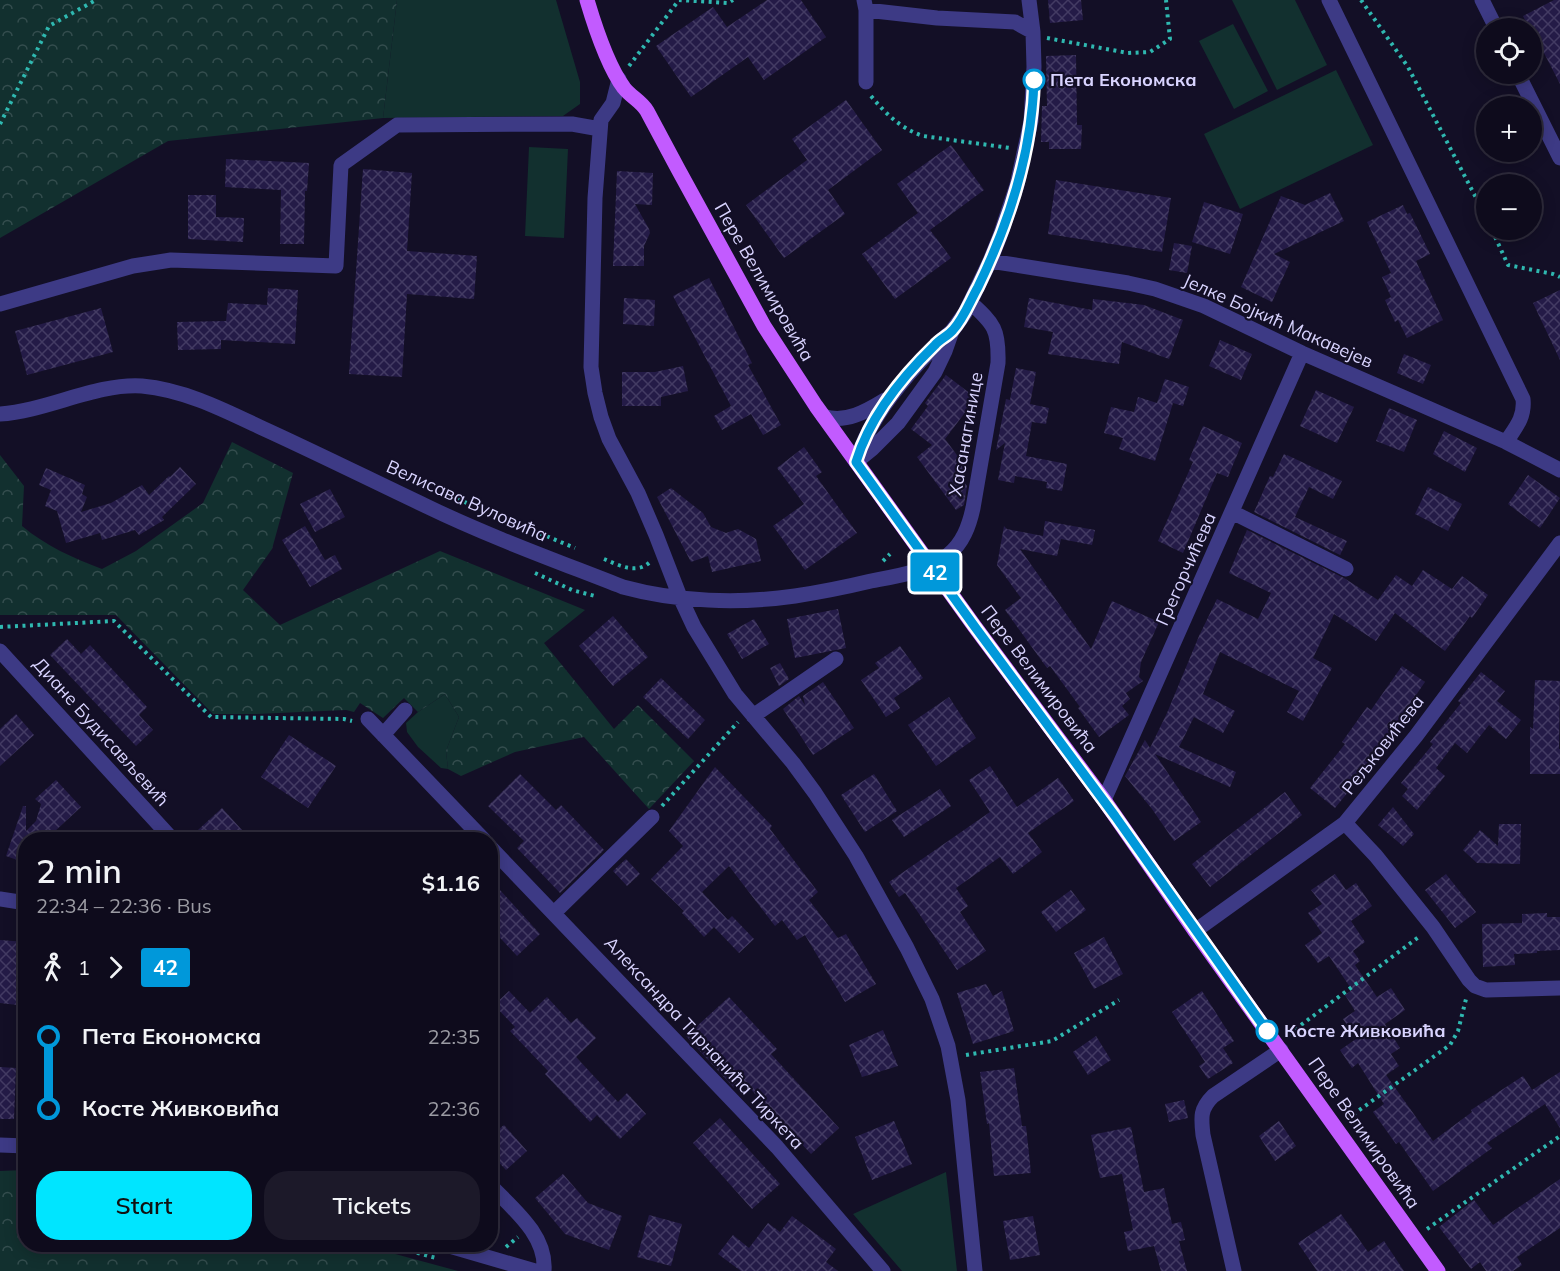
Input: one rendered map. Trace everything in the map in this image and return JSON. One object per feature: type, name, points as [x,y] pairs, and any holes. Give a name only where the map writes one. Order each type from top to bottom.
[{"type":"main road","name":"Пере Велимировића","points":[[587,0],[612,67],[625,89],[647,111],[783,357],[931,566],[1104,800],[1438,1271]]},
{"type":"street","points":[[856,462],[873,449],[898,423],[935,372],[952,331],[965,313],[990,261],[1017,185],[1031,121],[1034,67],[1029,0]]},
{"type":"street","points":[[1329,0],[1523,399],[1522,417],[1506,442]]},
{"type":"street","points":[[1482,0],[1491,18]]},
{"type":"street","points":[[866,82],[865,5],[937,18],[1014,22],[1033,32]]},
{"type":"street","points":[[619,79],[613,103],[602,118],[595,198],[591,367],[601,417],[609,439],[638,493],[694,627],[735,694],[810,786],[856,856],[923,978],[938,1015],[951,1058],[958,1100],[975,1271]]},
{"type":"street","points":[[1523,84],[1560,159]]},
{"type":"street","points":[[0,304],[133,266],[171,260],[336,266],[341,165],[397,125],[572,124],[600,129]]},
{"type":"street","name":"Јелке Бојкић Макавејев","points":[[990,261],[1117,281],[1155,289],[1204,306],[1302,353],[1506,442],[1560,470]]},
{"type":"street","name":"Хасанагинице","points":[[931,566],[957,547],[970,523],[998,363],[996,334],[989,319],[970,302]]},
{"type":"street","points":[[856,462],[868,430],[888,399],[936,343],[952,331]]},
{"type":"street","name":"Грегорчићева","points":[[1104,800],[1302,353]]},
{"type":"street","name":"Велисава Вуловића","points":[[0,414],[114,388],[143,386],[176,392],[225,411],[429,508],[623,588],[643,592],[727,600],[778,598],[864,583],[931,566]]},
{"type":"street","points":[[823,416],[834,419],[844,418],[867,411],[888,399]]},
{"type":"street","points":[[1232,512],[1346,569]]},
{"type":"street","name":"Рељковићева","points":[[1196,931],[1345,823],[1423,726],[1560,543]]},
{"type":"street","name":"Диане Будисављевић","points":[[0,651],[166,832]]},
{"type":"street","points":[[751,713],[836,659]]},
{"type":"street","points":[[383,735],[405,710]]},
{"type":"street","points":[[368,719],[476,832]]},
{"type":"street","points":[[554,913],[652,817]]},
{"type":"street","points":[[1345,823],[1376,856],[1433,927],[1475,986],[1486,990],[1560,988]]},
{"type":"street","name":"Александра Тирнанића Тиркета","points":[[498,855],[777,1147],[883,1271]]},
{"type":"street","points":[[0,899],[18,902]]},
{"type":"street","points":[[1234,1271],[1203,1135],[1202,1112],[1213,1096],[1279,1047]]},
{"type":"street","points":[[0,1144],[18,1145]]},
{"type":"street","points":[[498,1193],[531,1228],[539,1243],[544,1271]]},
{"type":"street","points":[[470,1252],[535,1271]]},
{"type":"path","points":[[0,124],[49,26],[96,0]]},
{"type":"path","points":[[619,79],[679,0],[728,3],[733,0]]},
{"type":"path","points":[[1033,32],[1040,36],[1128,53],[1150,52],[1170,39],[1166,0]]},
{"type":"path","points":[[1361,0],[1408,67],[1476,198]]},
{"type":"path","points":[[866,82],[870,96],[884,112],[910,131],[923,136],[1013,149]]},
{"type":"path","points":[[1497,240],[1508,265],[1560,277]]},
{"type":"path","points":[[433,489],[576,549]]},
{"type":"path","points":[[598,557],[630,569],[639,568],[651,561],[653,550],[661,547]]},
{"type":"path","points":[[880,564],[890,554]]},
{"type":"path","points":[[0,627],[114,621],[211,717],[344,719]]},
{"type":"path","points":[[652,817],[751,713]]},
{"type":"path","points":[[1279,1047],[1410,942],[1433,927]]},
{"type":"path","points":[[1344,1121],[1450,1045],[1458,1031],[1469,980]]},
{"type":"path","points":[[951,1058],[1052,1041],[1119,999]]},
{"type":"path","name":"Пере Велимировића","points":[[1421,1233],[1560,1136]]},
{"type":"green space","points":[[0,0],[397,0],[383,118],[168,141],[0,238]]},
{"type":"green space","points":[[397,0],[556,0],[580,82],[580,104],[563,116],[383,118]]},
{"type":"green space","points":[[1232,0],[1295,0],[1327,65],[1277,90]]},
{"type":"green space","points":[[1233,24],[1268,91],[1234,109],[1199,41]]},
{"type":"green space","points":[[1336,70],[1373,145],[1240,209],[1204,134]]},
{"type":"green space","points":[[529,147],[568,149],[564,238],[525,236]]},
{"type":"green space","points":[[232,442],[293,473],[272,549],[243,590],[280,625],[440,551],[585,610],[544,643],[614,729],[638,705],[694,761],[649,809],[584,737],[515,752],[461,776],[448,769],[446,751],[459,717],[445,694],[418,712],[404,698],[383,718],[360,703],[354,712],[346,710],[213,714],[116,615],[0,615],[0,455],[24,486],[22,526],[60,551],[102,569],[136,551],[203,503]]},
{"type":"green space","points":[[445,694],[459,717],[446,751],[448,769],[441,768],[418,747],[407,732],[406,723]]},
{"type":"green space","points":[[18,1170],[18,1252],[388,1252],[458,1271],[0,1271],[0,1171]]},
{"type":"green space","points":[[946,1172],[957,1271],[902,1271],[853,1214]]},
{"type":"building","points":[[767,0],[801,0],[826,37],[764,80],[748,57],[691,97],[656,46],[713,7],[727,27]]},
{"type":"building","points":[[1048,0],[1081,0],[1083,20],[1050,23]]},
{"type":"building","points":[[1554,0],[1560,0],[1560,84],[1544,53],[1542,54],[1542,18],[1524,18],[1523,16]]},
{"type":"building","points":[[1076,55],[1077,125],[1082,125],[1081,149],[1049,149],[1049,142],[1041,142],[1042,106],[1047,106],[1046,56]]},
{"type":"building","points":[[846,100],[882,150],[828,190],[845,214],[784,258],[746,205],[807,160],[792,139]]},
{"type":"building","points":[[951,145],[984,190],[930,230],[951,258],[895,299],[862,254],[918,213],[897,184]]},
{"type":"building","points":[[226,159],[309,163],[307,191],[305,191],[304,244],[280,244],[281,190],[225,187]]},
{"type":"building","points":[[363,169],[412,173],[407,251],[477,256],[474,299],[407,294],[402,377],[349,374]]},
{"type":"building","points":[[617,171],[653,173],[652,205],[635,204],[650,233],[644,246],[644,266],[613,266]]},
{"type":"building","points":[[1056,180],[1171,198],[1162,252],[1048,234]]},
{"type":"building","points":[[1330,193],[1344,221],[1274,254],[1290,262],[1272,302],[1241,287],[1281,196],[1305,205]]},
{"type":"building","points":[[188,195],[216,195],[216,217],[244,218],[243,242],[188,239]]},
{"type":"building","points":[[1204,202],[1243,214],[1230,254],[1192,242]]},
{"type":"building","points":[[1403,205],[1407,214],[1410,213],[1430,254],[1416,261],[1443,320],[1407,338],[1398,320],[1395,322],[1385,300],[1391,297],[1382,277],[1391,273],[1367,222]]},
{"type":"building","points":[[1174,243],[1192,246],[1187,273],[1169,270]]},
{"type":"building","points":[[709,278],[752,363],[748,365],[781,425],[763,435],[751,414],[722,430],[714,416],[731,406],[673,296]]},
{"type":"building","points":[[268,288],[298,290],[295,344],[221,340],[221,349],[178,350],[177,322],[226,321],[228,303],[267,305]]},
{"type":"building","points":[[1560,290],[1560,360],[1533,303]]},
{"type":"building","points":[[624,298],[655,300],[654,326],[623,324]]},
{"type":"building","points":[[1029,298],[1092,310],[1093,299],[1144,305],[1183,320],[1169,359],[1122,342],[1119,364],[1048,354],[1053,332],[1024,327]]},
{"type":"building","points":[[101,308],[113,352],[27,375],[15,331]]},
{"type":"building","points":[[1220,340],[1252,354],[1241,380],[1209,366]]},
{"type":"building","points":[[1404,354],[1431,365],[1423,384],[1397,373]]},
{"type":"building","points":[[683,366],[688,391],[661,397],[661,406],[622,406],[622,372],[655,372]]},
{"type":"building","points":[[1016,368],[1036,372],[1030,404],[1049,408],[1046,424],[1032,422],[1026,456],[1067,464],[1062,491],[1046,488],[1047,482],[1015,476],[1014,483],[998,480],[1005,443],[996,450],[1006,399],[1010,400]]},
{"type":"building","points":[[946,375],[976,398],[945,439],[968,470],[960,476],[967,486],[964,505],[956,510],[917,457],[932,445],[911,429],[928,406],[925,403]]},
{"type":"building","points":[[1165,379],[1189,387],[1183,406],[1173,403],[1155,461],[1119,449],[1123,438],[1104,433],[1111,407],[1134,412],[1138,397],[1157,403]]},
{"type":"building","points":[[1316,390],[1354,407],[1337,443],[1300,426]]},
{"type":"building","points":[[1389,408],[1417,420],[1404,452],[1376,441]]},
{"type":"building","points":[[1203,426],[1242,443],[1228,477],[1217,473],[1183,553],[1158,541],[1193,462],[1189,460]]},
{"type":"building","points":[[1444,431],[1477,448],[1465,472],[1433,454]]},
{"type":"building","points":[[804,447],[822,472],[816,476],[857,533],[805,570],[773,526],[804,504],[777,468]]},
{"type":"building","points":[[1284,454],[1342,481],[1333,499],[1309,487],[1295,517],[1347,541],[1340,555],[1254,512],[1270,476],[1273,477]]},
{"type":"building","points":[[180,467],[196,484],[162,517],[164,520],[139,535],[135,530],[102,540],[100,533],[66,543],[57,511],[45,506],[51,490],[39,485],[46,468],[85,485],[82,494],[87,497],[81,512],[111,503],[142,485],[149,495]]},
{"type":"building","points":[[1528,475],[1560,498],[1540,528],[1508,504]]},
{"type":"building","points":[[1428,487],[1462,504],[1448,531],[1415,514]]},
{"type":"building","points":[[671,488],[703,513],[711,527],[726,533],[738,529],[756,539],[761,561],[712,572],[708,556],[691,562],[657,497]]},
{"type":"building","points":[[330,489],[345,517],[315,532],[300,504]]},
{"type":"building","points":[[1045,521],[1095,530],[1092,545],[1061,539],[1057,556],[1020,549],[1091,649],[1112,601],[1159,622],[1141,662],[1139,677],[1143,681],[1126,693],[1130,699],[1122,706],[1129,715],[1099,737],[1050,666],[1047,668],[1005,610],[1021,598],[997,565],[1004,526],[1007,529],[1043,536]]},
{"type":"building","points":[[305,526],[325,560],[335,555],[342,569],[310,587],[282,540]]},
{"type":"building","points":[[1247,530],[1344,578],[1378,600],[1396,575],[1412,586],[1423,570],[1452,589],[1462,576],[1488,595],[1445,651],[1395,613],[1376,641],[1334,614],[1313,658],[1332,668],[1303,721],[1287,712],[1299,691],[1220,652],[1203,694],[1235,711],[1223,733],[1194,717],[1179,747],[1236,772],[1230,787],[1155,754],[1201,822],[1174,841],[1125,776],[1145,740],[1150,748],[1217,599],[1258,619],[1271,593],[1229,573]]},
{"type":"building","points":[[838,609],[846,648],[795,658],[787,619]]},
{"type":"building","points":[[613,616],[648,657],[613,686],[579,646]]},
{"type":"building","points":[[754,619],[769,644],[742,659],[727,634]]},
{"type":"building","points":[[67,639],[81,654],[90,645],[147,707],[139,715],[153,730],[136,746],[50,655]]},
{"type":"building","points":[[900,646],[923,678],[894,698],[900,708],[886,717],[861,680],[879,668],[875,663]]},
{"type":"building","points":[[780,663],[789,679],[779,686],[770,668]]},
{"type":"building","points":[[1402,666],[1425,682],[1394,727],[1397,729],[1335,808],[1310,788],[1345,744],[1342,742],[1367,707],[1371,710]]},
{"type":"building","points":[[1481,672],[1505,691],[1497,701],[1521,720],[1506,739],[1489,725],[1467,753],[1455,743],[1436,768],[1445,776],[1417,810],[1402,796],[1408,789],[1401,783],[1433,744],[1430,742],[1461,703],[1458,701]]},
{"type":"building","points":[[661,678],[705,720],[688,739],[643,697]]},
{"type":"building","points":[[1535,680],[1560,681],[1560,774],[1530,774],[1530,727],[1533,729]]},
{"type":"building","points":[[823,682],[854,728],[813,755],[783,709],[799,696],[805,705],[803,696]]},
{"type":"building","points":[[949,697],[976,738],[936,766],[908,725]]},
{"type":"building","points":[[16,714],[34,735],[0,766],[0,729]]},
{"type":"building","points":[[289,735],[336,766],[308,808],[261,777]]},
{"type":"building","points":[[990,766],[1017,807],[1058,778],[1074,801],[1028,833],[1042,852],[1013,874],[1000,857],[956,888],[968,906],[960,912],[986,951],[957,970],[905,893],[899,897],[889,882],[990,812],[969,780]]},
{"type":"building","points":[[715,767],[772,826],[770,829],[818,892],[809,900],[838,938],[846,934],[876,984],[845,1002],[805,935],[797,940],[782,920],[775,926],[729,866],[702,892],[728,920],[732,916],[754,939],[739,953],[714,927],[704,937],[682,913],[684,911],[651,879],[683,846],[669,831]]},
{"type":"building","points":[[520,774],[556,810],[561,805],[604,850],[560,893],[517,848],[524,841],[488,806]]},
{"type":"building","points":[[874,774],[897,811],[865,832],[841,795]]},
{"type":"building","points":[[56,780],[81,807],[54,832],[18,832],[18,860],[6,856],[23,806],[26,806],[26,831],[36,821],[41,804],[35,799]]},
{"type":"building","points":[[940,789],[951,806],[904,837],[892,820]]},
{"type":"building","points":[[1285,792],[1302,815],[1210,887],[1192,864]]},
{"type":"building","points":[[1393,807],[1414,834],[1403,846],[1378,825]]},
{"type":"building","points":[[222,808],[244,832],[196,832]]},
{"type":"building","points":[[1499,824],[1521,824],[1520,864],[1477,863],[1463,850],[1480,830],[1498,846]]},
{"type":"building","points":[[626,859],[640,874],[627,886],[613,871]]},
{"type":"building","points":[[1335,874],[1346,890],[1356,883],[1372,906],[1351,921],[1365,942],[1353,951],[1360,961],[1355,965],[1377,997],[1391,988],[1405,1010],[1385,1024],[1400,1048],[1391,1054],[1399,1066],[1386,1075],[1433,1141],[1472,1112],[1471,1110],[1523,1076],[1532,1090],[1560,1072],[1560,1128],[1545,1104],[1487,1143],[1492,1148],[1433,1191],[1399,1142],[1396,1144],[1373,1112],[1384,1104],[1358,1063],[1352,1068],[1340,1050],[1356,1039],[1343,1019],[1355,1011],[1345,995],[1352,990],[1329,956],[1318,963],[1305,945],[1322,933],[1308,913],[1322,904],[1311,890]]},
{"type":"building","points":[[1446,874],[1476,912],[1455,928],[1425,890]]},
{"type":"building","points":[[500,890],[540,934],[517,956],[498,936],[498,892]]},
{"type":"building","points":[[1071,890],[1086,910],[1056,932],[1041,912]]},
{"type":"building","points":[[1547,913],[1547,917],[1560,917],[1560,950],[1514,954],[1515,965],[1483,967],[1482,924],[1522,923],[1522,914]]},
{"type":"building","points":[[1104,937],[1123,974],[1094,989],[1074,953]]},
{"type":"building","points":[[0,940],[18,941],[18,1005],[0,1003]]},
{"type":"building","points":[[986,984],[993,996],[1002,991],[1014,1031],[973,1044],[957,993]]},
{"type":"building","points":[[509,991],[530,1013],[547,997],[571,1023],[577,1018],[596,1038],[576,1057],[618,1102],[627,1093],[646,1114],[620,1139],[597,1115],[590,1122],[545,1074],[548,1071],[510,1031],[515,1027],[498,1009],[498,1001]]},
{"type":"building","points":[[1202,991],[1234,1041],[1223,1048],[1233,1063],[1208,1079],[1199,1066],[1205,1062],[1172,1012]]},
{"type":"building","points":[[729,997],[777,1049],[771,1054],[839,1128],[811,1154],[742,1080],[734,1088],[686,1036]]},
{"type":"building","points":[[883,1030],[898,1066],[862,1077],[849,1045]]},
{"type":"building","points":[[1096,1036],[1111,1060],[1088,1075],[1073,1052]]},
{"type":"building","points":[[0,1067],[16,1068],[14,1119],[0,1119]]},
{"type":"building","points":[[1014,1068],[1022,1126],[1026,1126],[1031,1173],[994,1176],[989,1123],[987,1124],[980,1072]]},
{"type":"building","points":[[1184,1100],[1188,1118],[1169,1122],[1165,1104]]},
{"type":"building","points":[[720,1118],[780,1184],[752,1209],[693,1143]]},
{"type":"building","points":[[894,1121],[912,1164],[872,1180],[855,1137]]},
{"type":"building","points":[[1279,1121],[1296,1146],[1275,1161],[1259,1136]]},
{"type":"building","points":[[504,1125],[527,1151],[506,1170],[498,1162],[498,1130]]},
{"type":"building","points":[[1131,1127],[1144,1192],[1164,1188],[1172,1224],[1181,1222],[1185,1240],[1179,1241],[1187,1271],[1161,1271],[1154,1246],[1128,1251],[1124,1232],[1133,1230],[1122,1174],[1100,1178],[1091,1135]]},
{"type":"building","points":[[563,1174],[588,1203],[622,1216],[609,1250],[565,1234],[535,1198]]},
{"type":"building","points":[[1560,1179],[1560,1228],[1517,1257],[1522,1265],[1513,1271],[1486,1271],[1480,1262],[1471,1269],[1439,1227],[1474,1200],[1493,1225]]},
{"type":"building","points":[[1341,1214],[1368,1252],[1384,1241],[1404,1271],[1317,1271],[1298,1243]]},
{"type":"building","points":[[649,1215],[682,1224],[671,1266],[637,1257]]},
{"type":"building","points":[[792,1216],[836,1249],[826,1262],[838,1271],[741,1271],[718,1254],[733,1235],[749,1248],[768,1223],[780,1232]]},
{"type":"building","points":[[1033,1216],[1040,1255],[1010,1260],[1003,1221]]},
{"type":"bus line","name":"42","points":[[1034,80],[1031,121],[1017,185],[990,261],[965,313],[952,331],[936,343],[881,409],[868,430],[856,462],[1115,816],[1267,1031]]},
{"type":"place","name":"Пета Економска","points":[[1034,80]]},
{"type":"place","name":"Косте Живковића","points":[[1267,1031]]}]
